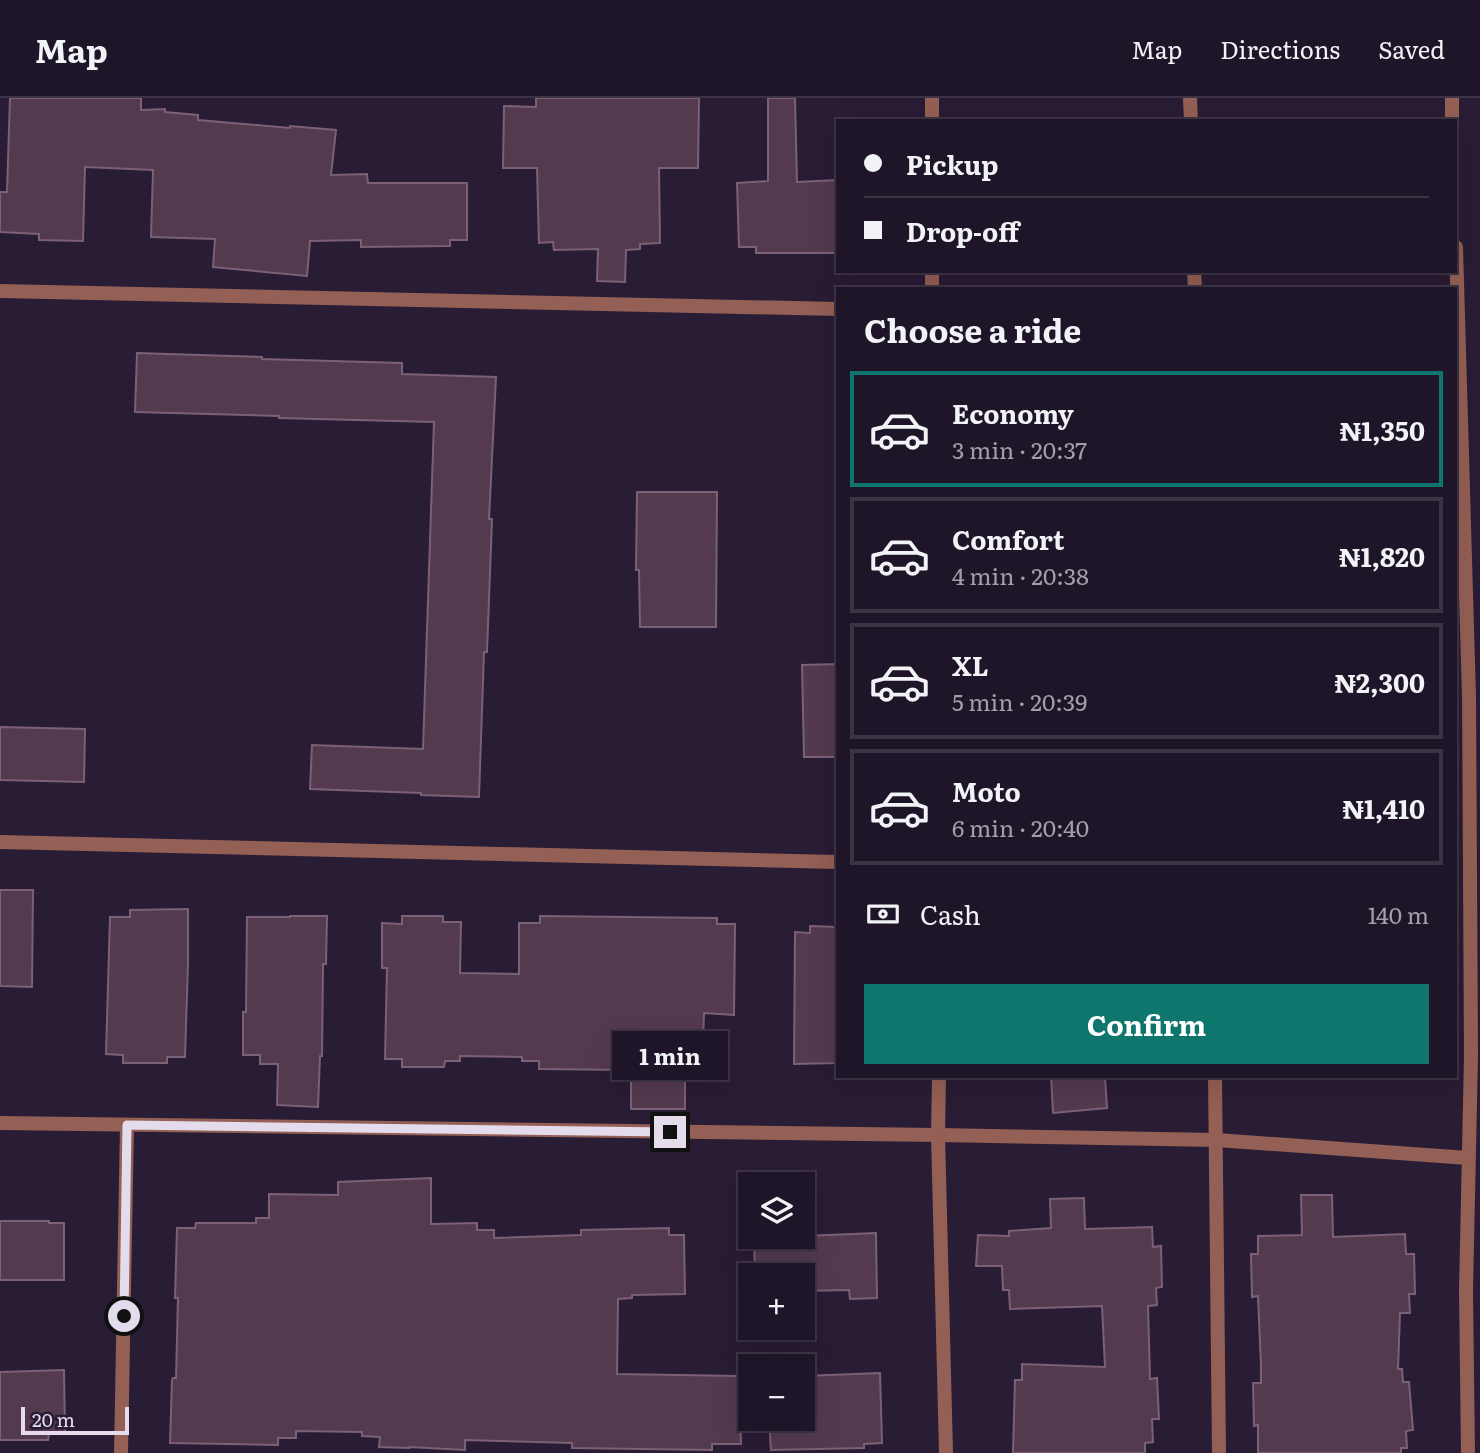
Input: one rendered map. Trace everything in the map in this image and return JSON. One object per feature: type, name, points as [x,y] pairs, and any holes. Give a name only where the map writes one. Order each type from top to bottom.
[{"type":"street","points":[[932,98],[932,119]]},
{"type":"street","points":[[1190,98],[1191,119]]},
{"type":"street","points":[[1452,98],[1452,119]]},
{"type":"street","points":[[1457,272],[1474,697],[1466,1291],[1468,1453]]},
{"type":"street","points":[[0,291],[836,309]]},
{"type":"street","points":[[0,842],[836,862]]},
{"type":"street","points":[[939,1078],[946,1453]]},
{"type":"street","points":[[1215,1078],[1219,1453]]},
{"type":"street","points":[[0,1123],[1217,1140],[1468,1158]]},
{"type":"street","points":[[121,1453],[127,1125]]},
{"type":"building","points":[[10,98],[141,98],[141,110],[165,109],[165,112],[198,115],[198,120],[336,130],[331,175],[367,174],[368,183],[467,183],[467,240],[450,240],[450,246],[361,247],[361,240],[310,241],[307,276],[213,267],[215,239],[151,237],[153,170],[85,167],[83,241],[39,240],[39,234],[0,232],[0,192],[7,192]]},
{"type":"building","points":[[536,98],[699,98],[698,168],[659,168],[660,243],[640,244],[640,249],[626,250],[625,282],[597,281],[598,249],[554,250],[553,242],[539,243],[537,168],[503,168],[504,106],[536,107]]},
{"type":"building","points":[[768,98],[795,98],[797,182],[836,180],[836,253],[756,253],[756,247],[739,247],[737,183],[768,181]]},
{"type":"building","points":[[137,353],[402,363],[402,374],[496,377],[489,519],[492,519],[487,652],[484,652],[479,797],[310,789],[312,745],[423,749],[434,422],[135,412]]},
{"type":"building","points":[[637,492],[717,492],[716,627],[640,627],[639,570],[636,570]]},
{"type":"building","points":[[836,664],[836,757],[804,757],[802,665]]},
{"type":"building","points":[[0,727],[85,729],[84,782],[0,780]]},
{"type":"building","points":[[0,890],[33,890],[32,987],[0,986]]},
{"type":"building","points":[[188,909],[185,1057],[167,1057],[167,1063],[123,1063],[123,1055],[106,1054],[110,917],[130,917],[130,910]]},
{"type":"building","points":[[327,916],[318,1107],[277,1105],[278,1064],[260,1064],[260,1055],[243,1055],[247,917]]},
{"type":"building","points":[[402,916],[443,916],[443,922],[461,922],[460,973],[519,974],[519,923],[540,923],[540,916],[717,918],[717,924],[735,924],[734,1015],[704,1013],[702,1069],[685,1069],[685,1109],[631,1109],[631,1070],[539,1069],[539,1061],[522,1061],[522,1057],[460,1056],[460,1061],[445,1061],[444,1067],[402,1067],[402,1059],[385,1059],[387,968],[382,968],[382,923],[402,924]]},
{"type":"building","points":[[810,926],[836,927],[836,1063],[794,1064],[795,932],[810,933]]},
{"type":"building","points":[[1051,1078],[1105,1078],[1107,1108],[1053,1113]]},
{"type":"building","points":[[431,1178],[431,1224],[477,1223],[477,1230],[494,1230],[494,1238],[581,1235],[581,1230],[669,1228],[669,1235],[684,1235],[685,1294],[632,1295],[632,1298],[618,1299],[617,1374],[738,1376],[738,1431],[741,1431],[741,1444],[712,1444],[712,1450],[572,1448],[572,1443],[465,1440],[465,1450],[379,1447],[380,1437],[362,1436],[362,1432],[296,1431],[296,1438],[278,1438],[278,1445],[170,1443],[172,1380],[176,1378],[177,1228],[195,1228],[196,1223],[256,1223],[256,1218],[269,1218],[269,1194],[338,1195],[338,1182]]},
{"type":"building","points":[[1301,1195],[1332,1195],[1333,1237],[1405,1234],[1406,1254],[1414,1254],[1415,1294],[1409,1294],[1410,1313],[1400,1313],[1398,1369],[1402,1369],[1403,1382],[1409,1382],[1413,1430],[1406,1431],[1407,1448],[1401,1448],[1401,1453],[1258,1453],[1253,1383],[1261,1383],[1261,1366],[1258,1296],[1252,1297],[1251,1254],[1258,1254],[1258,1236],[1302,1235]]},
{"type":"building","points":[[1084,1198],[1085,1229],[1152,1227],[1153,1247],[1161,1246],[1162,1287],[1156,1288],[1157,1305],[1148,1306],[1150,1379],[1157,1378],[1159,1419],[1152,1419],[1153,1442],[1145,1443],[1145,1453],[1013,1453],[1015,1380],[1022,1380],[1022,1364],[1105,1367],[1102,1306],[1010,1309],[1009,1290],[1003,1290],[1002,1266],[976,1266],[978,1235],[1009,1236],[1009,1231],[1051,1228],[1050,1199]]},
{"type":"building","points":[[0,1221],[64,1223],[64,1280],[0,1280]]},
{"type":"building","points":[[876,1233],[877,1298],[850,1299],[849,1290],[815,1291],[815,1263],[755,1263],[754,1249],[815,1249],[815,1236]]},
{"type":"building","points":[[64,1370],[65,1433],[49,1433],[48,1440],[0,1440],[0,1372]]},
{"type":"building","points":[[880,1373],[882,1443],[864,1444],[864,1448],[771,1450],[770,1431],[815,1431],[815,1376]]},
{"type":"route","points":[[124,1316],[127,1125],[670,1132]]}]
